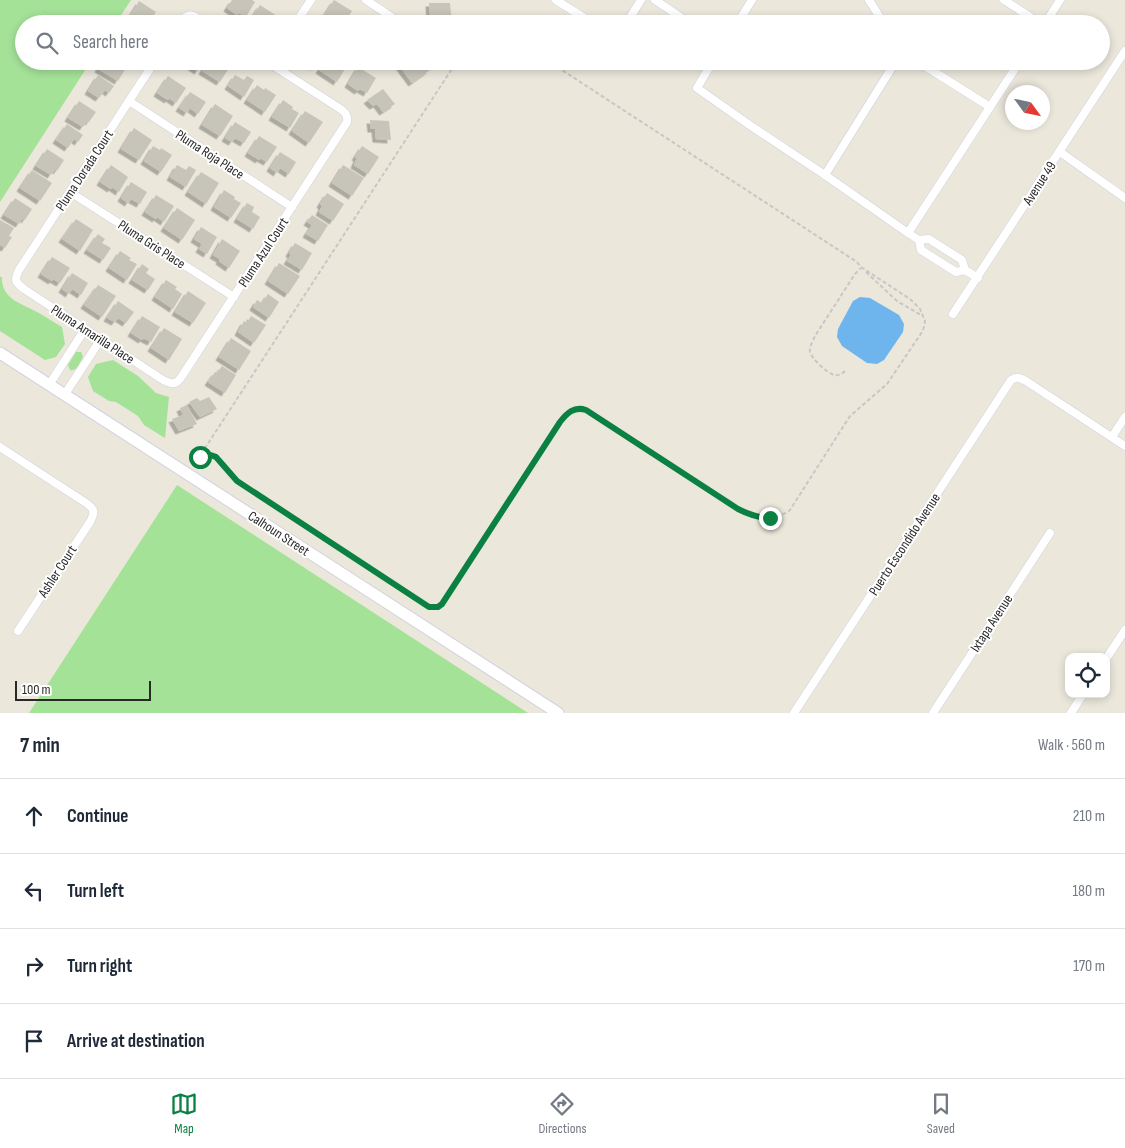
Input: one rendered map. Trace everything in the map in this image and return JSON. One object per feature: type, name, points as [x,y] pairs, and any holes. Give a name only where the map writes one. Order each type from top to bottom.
[{"type":"street","points":[[301,15],[311,0]]},
{"type":"street","points":[[366,0],[388,15]]},
{"type":"street","points":[[556,0],[580,15]]},
{"type":"street","points":[[632,15],[641,0]]},
{"type":"street","points":[[655,0],[678,15]]},
{"type":"street","points":[[742,15],[752,0]]},
{"type":"street","points":[[1004,0],[1027,15]]},
{"type":"street","points":[[1051,15],[1060,0]]},
{"type":"street","points":[[870,1],[879,15]]},
{"type":"street","name":"Avenue 49","points":[[953,314],[1125,51]]},
{"type":"street","name":"Pluma Dorada Court","points":[[15,281],[16,276],[149,70]]},
{"type":"street","name":"Pluma Azul Court","points":[[174,384],[179,381],[347,122],[348,116],[340,108],[281,70]]},
{"type":"street","points":[[708,70],[697,88],[908,233],[919,240],[929,238],[962,260],[965,270],[978,278]]},
{"type":"street","points":[[825,175],[890,70]]},
{"type":"street","points":[[931,70],[990,107]]},
{"type":"street","points":[[908,233],[1014,70]]},
{"type":"street","name":"Pluma Roja Place","points":[[129,101],[292,207]]},
{"type":"street","points":[[1060,152],[1125,198]]},
{"type":"street","name":"Pluma Gris Place","points":[[70,192],[234,297]]},
{"type":"street","points":[[919,240],[921,250],[936,260],[956,272],[965,270]]},
{"type":"street","points":[[936,260],[944,248]]},
{"type":"street","name":"Pluma Amarilla Place","points":[[15,281],[18,285],[163,380],[174,384]]},
{"type":"street","points":[[49,385],[85,329]]},
{"type":"street","points":[[65,394],[101,339]]},
{"type":"street","name":"Calhoun Street","points":[[0,353],[558,713]]},
{"type":"street","name":"Puerto Escondido Avenue","points":[[794,713],[1011,380],[1020,378],[1112,437]]},
{"type":"street","points":[[1125,417],[1112,437],[1125,446]]},
{"type":"street","name":"Ashler Court","points":[[0,448],[86,503],[94,511],[90,522],[18,631]]},
{"type":"street","name":"Ixtapa Avenue","points":[[933,713],[1050,533]]},
{"type":"street","points":[[1110,653],[1125,630]]},
{"type":"street","points":[[1071,713],[1080,698]]},
{"type":"path","points":[[451,70],[200,457],[206,454],[216,457],[237,481],[429,607],[442,604],[560,422],[575,409],[586,410],[738,509],[764,518],[777,517],[790,510],[850,416],[886,384],[922,332],[925,321],[920,309],[910,299],[861,267]]},
{"type":"path","points":[[562,70],[857,262],[897,301],[923,316]]},
{"type":"path","points":[[845,371],[836,375],[823,368],[810,352],[810,345],[861,267]]},
{"type":"green space","points":[[0,0],[131,0],[121,15],[15,15],[15,70],[85,70],[0,202]]},
{"type":"green space","points":[[0,277],[2,277],[5,290],[12,299],[42,314],[62,327],[65,344],[56,357],[45,360],[0,331]]},
{"type":"green space","points":[[76,352],[81,352],[83,357],[75,370],[70,370],[68,365]]},
{"type":"green space","points":[[113,360],[138,376],[156,393],[169,397],[165,438],[144,425],[138,416],[116,402],[109,401],[93,391],[88,377],[96,364]]},
{"type":"green space","points":[[177,485],[528,713],[29,713]]},
{"type":"water","points":[[860,297],[870,298],[899,315],[904,324],[903,332],[884,360],[877,364],[867,363],[842,346],[837,337],[838,329],[853,301]]},
{"type":"building","points":[[232,0],[252,0],[255,2],[247,15],[239,13],[237,15],[227,8]]},
{"type":"building","points":[[334,0],[352,11],[349,15],[324,15]]},
{"type":"building","points":[[139,1],[156,12],[154,15],[131,15]]},
{"type":"building","points":[[429,3],[450,3],[451,15],[430,15]]},
{"type":"building","points":[[260,5],[275,15],[253,15]]},
{"type":"building","points":[[100,70],[125,70],[118,81]]},
{"type":"building","points":[[203,70],[228,70],[220,82]]},
{"type":"building","points":[[319,70],[344,70],[337,82]]},
{"type":"building","points":[[356,70],[363,70],[376,78],[367,93],[360,89],[358,91],[348,84]]},
{"type":"building","points":[[402,70],[430,70],[412,83]]},
{"type":"building","points":[[98,75],[114,86],[109,93],[105,90],[99,98],[88,91]]},
{"type":"building","points":[[235,75],[244,80],[247,76],[254,80],[244,97],[228,86]]},
{"type":"building","points":[[168,76],[186,88],[176,103],[157,93]]},
{"type":"building","points":[[257,85],[276,95],[265,112],[247,100]]},
{"type":"building","points":[[383,89],[395,104],[383,112],[377,104],[373,106],[367,100]]},
{"type":"building","points":[[190,92],[206,102],[198,114],[190,108],[187,113],[179,108]]},
{"type":"building","points":[[283,100],[299,113],[290,128],[272,117]]},
{"type":"building","points":[[79,101],[96,112],[83,127],[68,118]]},
{"type":"building","points":[[215,104],[233,116],[220,136],[202,125]]},
{"type":"building","points":[[305,111],[323,122],[309,143],[292,131]]},
{"type":"building","points":[[370,120],[389,121],[391,140],[376,139],[375,129],[371,129]]},
{"type":"building","points":[[235,122],[251,132],[244,143],[235,138],[232,142],[225,138]]},
{"type":"building","points":[[67,124],[83,135],[78,142],[74,139],[68,148],[56,140]]},
{"type":"building","points":[[134,128],[152,140],[139,160],[121,149]]},
{"type":"building","points":[[259,136],[277,147],[267,162],[260,158],[259,160],[248,153]]},
{"type":"building","points":[[153,146],[160,150],[161,148],[172,155],[161,172],[144,161]]},
{"type":"building","points":[[362,146],[379,157],[368,174],[354,165],[357,158],[355,157]]},
{"type":"building","points":[[47,149],[64,160],[57,171],[55,169],[51,175],[36,166]]},
{"type":"building","points":[[280,152],[296,162],[289,174],[280,168],[277,173],[270,168]]},
{"type":"building","points":[[111,165],[128,177],[119,192],[100,182]]},
{"type":"building","points":[[177,165],[186,170],[189,166],[196,170],[186,187],[170,177]]},
{"type":"building","points":[[343,165],[364,178],[352,196],[332,183]]},
{"type":"building","points":[[32,170],[52,183],[40,201],[20,188]]},
{"type":"building","points":[[201,172],[219,183],[206,204],[188,192]]},
{"type":"building","points":[[131,182],[147,192],[140,204],[131,199],[128,203],[121,198]]},
{"type":"building","points":[[224,190],[241,203],[231,218],[214,207]]},
{"type":"building","points":[[327,193],[344,204],[333,221],[319,212],[322,206],[320,204]]},
{"type":"building","points":[[156,195],[174,206],[164,222],[145,212]]},
{"type":"building","points":[[15,198],[32,209],[25,220],[23,218],[19,224],[4,215]]},
{"type":"building","points":[[247,203],[254,207],[252,212],[260,217],[253,229],[237,219]]},
{"type":"building","points":[[177,208],[195,220],[182,240],[164,228]]},
{"type":"building","points":[[312,215],[328,225],[318,241],[306,234],[312,225],[307,222]]},
{"type":"building","points":[[76,219],[93,230],[80,251],[62,239]]},
{"type":"building","points":[[0,220],[14,228],[9,236],[12,237],[5,248],[0,245]]},
{"type":"building","points":[[201,227],[217,237],[207,254],[199,249],[202,244],[194,239]]},
{"type":"building","points":[[98,234],[105,239],[102,243],[111,248],[103,260],[87,250]]},
{"type":"building","points":[[222,239],[240,251],[229,268],[213,255]]},
{"type":"building","points":[[295,243],[312,253],[302,270],[287,261]]},
{"type":"building","points":[[120,251],[131,258],[129,260],[137,264],[127,280],[109,268]]},
{"type":"building","points":[[52,257],[70,268],[60,283],[53,279],[52,281],[41,274]]},
{"type":"building","points":[[279,263],[300,276],[288,294],[268,281]]},
{"type":"building","points":[[142,264],[149,269],[146,273],[155,279],[148,290],[132,280]]},
{"type":"building","points":[[72,273],[88,283],[81,295],[72,289],[69,294],[62,289]]},
{"type":"building","points":[[166,280],[177,287],[175,289],[182,294],[173,309],[155,297]]},
{"type":"building","points":[[98,285],[116,296],[102,317],[84,305]]},
{"type":"building","points":[[188,291],[206,303],[193,323],[175,312]]},
{"type":"building","points":[[268,294],[279,302],[269,318],[253,307],[257,300],[262,303]]},
{"type":"building","points":[[118,301],[134,312],[126,323],[118,318],[115,322],[107,318]]},
{"type":"building","points":[[142,316],[160,327],[151,342],[143,338],[142,340],[131,333]]},
{"type":"building","points":[[251,316],[266,325],[254,343],[238,332],[244,321],[247,323]]},
{"type":"building","points":[[164,328],[182,339],[169,360],[151,348]]},
{"type":"building","points":[[231,338],[251,351],[239,370],[219,357]]},
{"type":"building","points":[[222,366],[236,375],[225,393],[208,382]]},
{"type":"building","points":[[209,397],[217,409],[200,417],[189,402],[197,398],[200,401]]},
{"type":"building","points":[[187,405],[197,424],[179,431],[172,419],[183,415],[180,408]]},
{"type":"route","points":[[200,457],[206,454],[216,457],[237,481],[429,607],[438,607],[442,604],[560,422],[570,411],[575,409],[586,410],[738,509],[752,515],[770,518]]}]
